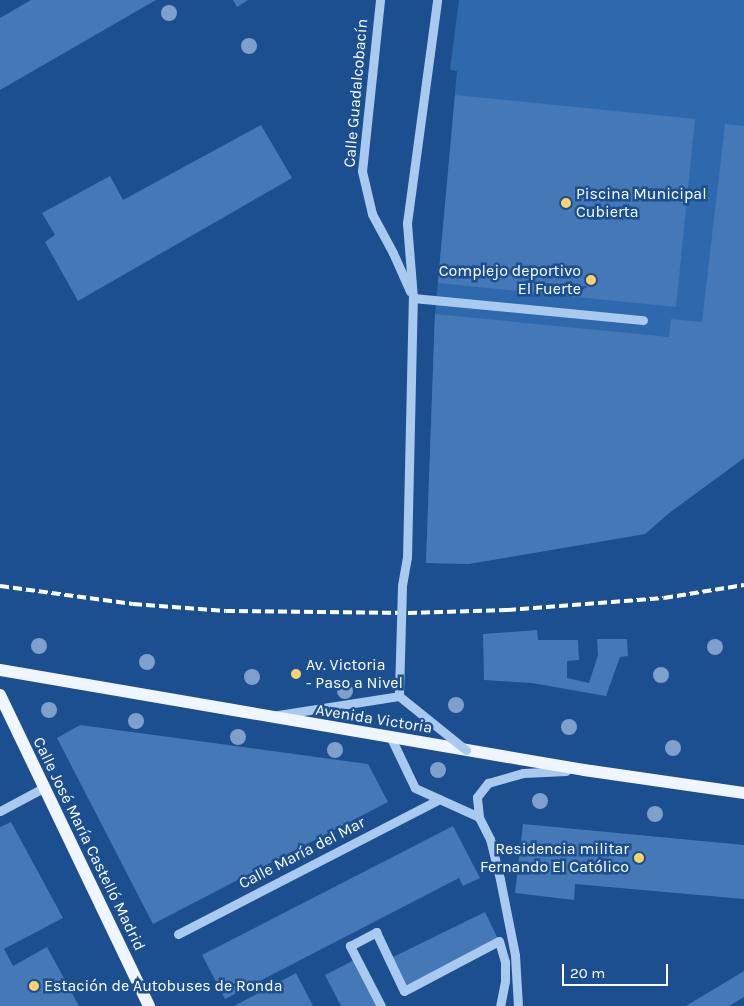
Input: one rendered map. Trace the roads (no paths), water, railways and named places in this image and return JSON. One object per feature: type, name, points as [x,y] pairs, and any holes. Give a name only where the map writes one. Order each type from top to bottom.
[{"type":"main road","name":"Avenida Victoria","points":[[0,670],[584,770],[744,793]]},
{"type":"main road","name":"Calle José María Castelló Madrid","points":[[0,695],[45,787],[145,1005]]},
{"type":"street","name":"Calle Guadalcobacín","points":[[380,0],[362,171],[372,214],[393,253],[413,298]]},
{"type":"street","name":"Calle Guadalcobacín","points":[[399,696],[402,586],[407,557],[413,298],[407,223],[437,0]]},
{"type":"street","points":[[413,298],[643,320]]},
{"type":"street","points":[[266,717],[399,696],[466,750]]},
{"type":"street","points":[[392,738],[415,788],[479,817]]},
{"type":"street","points":[[518,1006],[515,955],[500,880],[490,839],[479,817],[477,797],[488,783],[523,773],[584,770]]},
{"type":"street","points":[[0,811],[45,787]]},
{"type":"street","name":"Calle María del Mar","points":[[178,934],[439,799]]},
{"type":"street","points":[[381,1006],[350,946],[376,932],[404,991],[499,941],[505,962],[505,981],[500,1006]]},
{"type":"railway","points":[[0,586],[133,604],[226,611],[408,613],[507,610],[664,598],[744,585]]},
{"type":"place","name":"Piscina Municipal Cubierta","points":[[566,203]]},
{"type":"place","name":"Complejo deportivo El Fuerte","points":[[591,280]]},
{"type":"place","name":"Av. Victoria - Paso a Nivel","points":[[296,674]]},
{"type":"place","name":"Residencia militar Fernando El Católico","points":[[639,858]]},
{"type":"place","name":"Estación de Autobuses de Ronda","points":[[34,986]]}]
